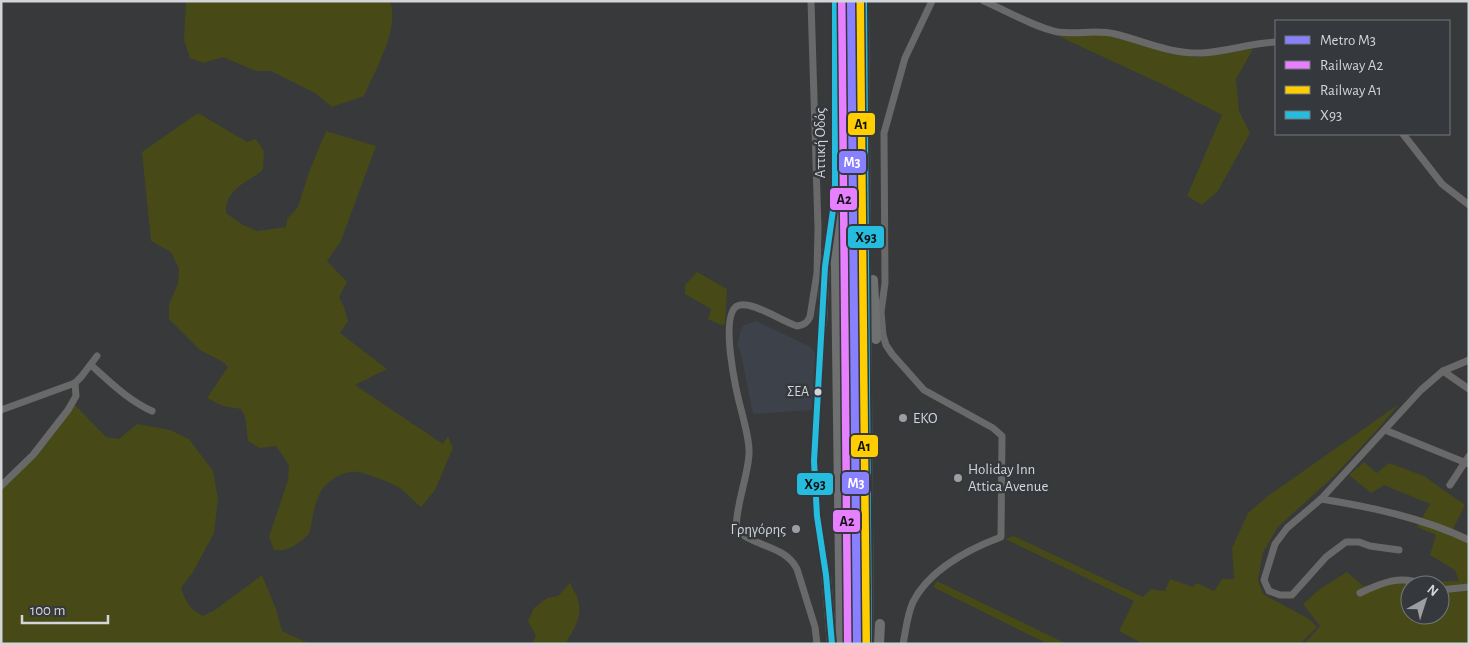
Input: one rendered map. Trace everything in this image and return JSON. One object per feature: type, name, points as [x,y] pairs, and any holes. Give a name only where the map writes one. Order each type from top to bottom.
[{"type":"highway","name":"Αττική Οδός","points":[[835,1],[835,196],[841,644]]},
{"type":"highway","points":[[864,1],[869,644]]},
{"type":"highway","points":[[865,127],[871,174],[872,270],[876,339]]},
{"type":"highway","points":[[822,324],[825,268],[835,196]]},
{"type":"highway","points":[[826,575],[832,644]]},
{"type":"highway","points":[[879,644],[880,624]]},
{"type":"street","points":[[811,1],[818,228],[817,273],[810,317],[802,326],[797,326],[753,306],[744,304],[736,306],[732,310],[730,318],[731,362],[748,440],[749,454],[736,530],[786,555],[793,561],[797,568],[815,627],[817,644]]},
{"type":"street","points":[[903,644],[913,603],[929,581],[972,548],[1001,536],[1002,436],[993,428],[924,390],[886,345],[881,320],[885,282],[884,133],[905,58],[932,1]]},
{"type":"street","points":[[984,1],[1048,30],[1061,32],[1102,31],[1157,47],[1184,52],[1220,51],[1275,42]]},
{"type":"street","points":[[1404,135],[1442,184],[1469,205]]},
{"type":"street","points":[[1,410],[75,383],[97,356]]},
{"type":"street","points":[[1399,550],[1370,546],[1359,542],[1346,542],[1326,557],[1292,595],[1280,595],[1269,590],[1264,580],[1275,544],[1287,528],[1321,499],[1421,390],[1443,372],[1469,360]]},
{"type":"street","points":[[91,365],[127,396],[139,405],[152,411]]},
{"type":"street","points":[[1443,372],[1469,389]]},
{"type":"street","points":[[1,486],[33,455],[68,410],[76,396],[75,383]]},
{"type":"street","points":[[1385,430],[1466,463]]},
{"type":"street","points":[[1450,485],[1469,456]]},
{"type":"street","points":[[1321,499],[1403,516],[1469,540]]},
{"type":"street","points":[[1360,593],[1392,580],[1400,580]]},
{"type":"street","points":[[1450,589],[1469,587]]},
{"type":"shaded area","points":[[840,1],[855,1],[861,644],[846,644]]},
{"type":"shaded area","points":[[756,321],[809,346],[815,352],[817,358],[813,410],[753,414],[740,350],[737,345],[744,325]]},
{"type":"green space","points":[[186,1],[390,1],[392,24],[380,62],[364,96],[332,107],[315,93],[271,71],[256,71],[223,57],[203,63],[190,58],[184,40]]},
{"type":"green space","points":[[1101,34],[1196,57],[1253,49],[1236,79],[1239,111],[1250,133],[1218,191],[1202,205],[1187,196],[1222,115],[1168,87],[1058,36]]},
{"type":"green space","points":[[198,113],[247,142],[256,139],[264,151],[263,170],[233,192],[229,198],[226,213],[243,225],[257,231],[286,227],[287,219],[298,207],[309,172],[326,131],[376,146],[341,241],[327,261],[347,282],[339,297],[348,321],[340,333],[387,369],[355,385],[443,444],[448,436],[453,448],[435,490],[421,507],[395,485],[358,472],[347,473],[336,477],[326,484],[320,493],[314,508],[309,534],[289,548],[274,550],[269,537],[288,480],[289,465],[276,446],[259,448],[248,441],[245,416],[241,409],[223,406],[207,398],[228,367],[223,362],[200,350],[169,319],[169,305],[178,283],[179,269],[171,252],[151,241],[142,152]]},
{"type":"green space","points":[[697,272],[727,289],[725,324],[721,325],[708,319],[711,309],[685,294],[685,285]]},
{"type":"green space","points":[[1399,404],[1333,477],[1278,527],[1263,552],[1258,580],[1263,594],[1309,619],[1317,627],[1300,644],[1143,644],[1119,631],[1134,601],[1005,539],[1014,536],[1143,597],[1151,589],[1165,591],[1170,579],[1193,587],[1197,583],[1214,591],[1222,579],[1234,579],[1232,548],[1248,513],[1268,496]]},
{"type":"green space","points":[[75,405],[106,437],[119,439],[137,424],[170,430],[189,439],[213,471],[218,499],[214,533],[193,572],[181,588],[184,597],[192,608],[203,616],[215,610],[262,575],[276,609],[282,631],[310,644],[1,644],[1,489],[32,460]]},
{"type":"green space","points":[[1364,462],[1377,473],[1389,463],[1424,476],[1465,505],[1453,529],[1469,536],[1469,644],[1304,644],[1320,626],[1303,604],[1320,589],[1347,572],[1363,586],[1400,583],[1400,625],[1450,625],[1450,581],[1459,581],[1455,570],[1430,555],[1436,535],[1417,527],[1430,504],[1384,485],[1371,493],[1349,475]]},
{"type":"green space","points":[[937,581],[1067,644],[1048,644],[933,587]]},
{"type":"green space","points":[[571,582],[579,604],[579,616],[572,633],[565,644],[532,644],[536,636],[528,621],[534,608],[547,598],[558,596]]},
{"type":"metro line","name":"Μ3","points":[[851,1],[857,644]]},
{"type":"rail line","name":"A2","points":[[842,1],[848,644]]},
{"type":"rail line","name":"A1","points":[[860,1],[866,644]]},
{"type":"transit line","name":"X93","points":[[832,644],[826,575],[817,516],[814,461],[825,267],[835,196],[835,1]]},
{"type":"transit line","name":"X93","points":[[864,1],[869,644]]},
{"type":"place","name":"ΣΕΑ","points":[[818,392]]},
{"type":"place","name":"EKO","points":[[903,418]]},
{"type":"place","name":"Holiday Inn Attica Avenue","points":[[958,478]]},
{"type":"place","name":"Γρηγόρης","points":[[796,529]]}]
